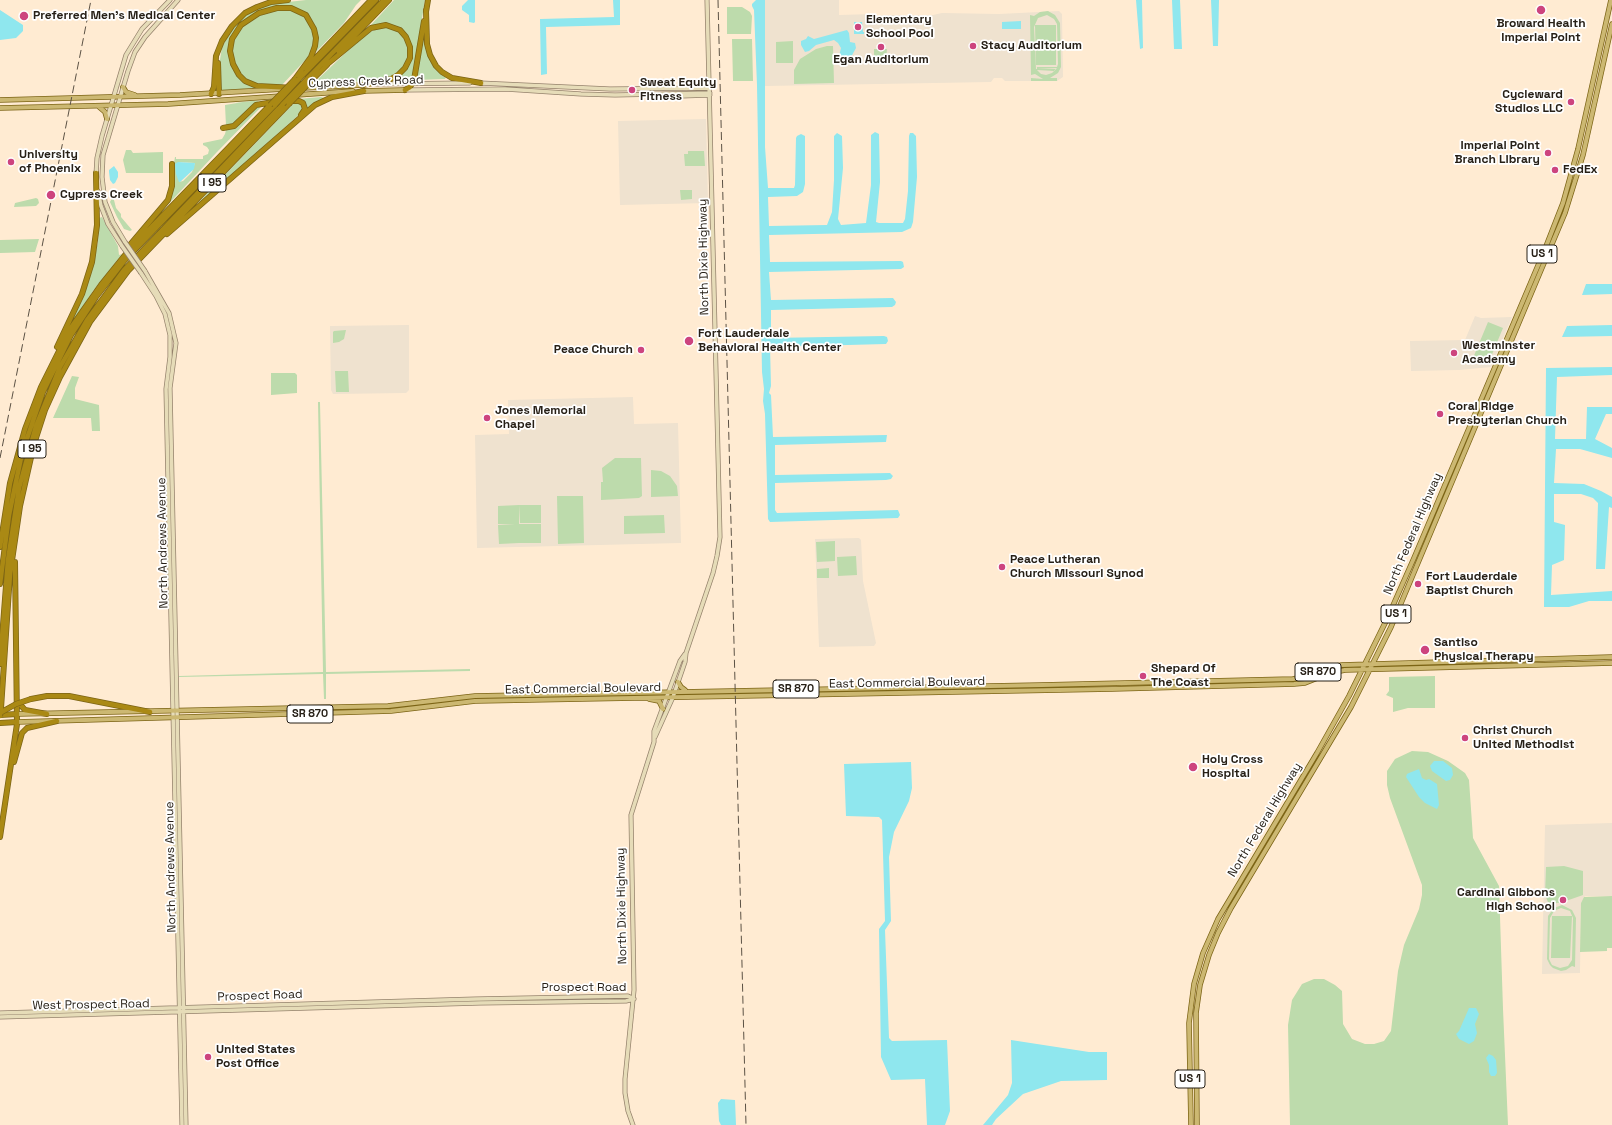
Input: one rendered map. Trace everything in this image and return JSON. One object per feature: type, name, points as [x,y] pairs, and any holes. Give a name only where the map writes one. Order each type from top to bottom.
[{"type":"highway","points":[[211,94],[214,88],[215,63],[219,49],[229,29],[246,13],[266,4],[288,0]]},
{"type":"highway","name":"I 95","points":[[0,547],[7,500],[25,429],[39,391],[52,362],[75,322],[107,277],[130,249],[272,105],[371,0]]},
{"type":"highway","points":[[297,79],[376,0]]},
{"type":"highway","points":[[0,664],[9,555],[20,483],[37,422],[62,363],[90,316],[124,270],[384,0]]},
{"type":"highway","name":"I 95","points":[[0,713],[10,583],[15,533],[21,497],[31,453],[41,423],[56,385],[70,357],[88,326],[111,292],[136,262],[390,0]]},
{"type":"highway","points":[[404,90],[413,84],[428,0]]},
{"type":"highway","points":[[295,88],[257,86],[248,83],[239,75],[232,61],[230,48],[235,33],[244,23],[262,12],[281,7],[297,10],[308,18],[314,29],[315,46],[311,57],[297,79]]},
{"type":"highway","points":[[426,10],[427,44],[430,55],[436,66],[452,78],[481,83]]},
{"type":"highway","points":[[325,66],[374,27],[386,25],[400,30],[406,37],[410,47],[410,58],[406,68],[391,79],[363,85]]},
{"type":"highway","points":[[219,49],[217,67],[221,94]]},
{"type":"highway","points":[[136,262],[315,105],[325,99],[364,91]]},
{"type":"highway","points":[[223,128],[234,126],[248,111],[258,104],[300,101],[304,104],[304,110],[290,126]]},
{"type":"highway","points":[[0,584],[8,515],[22,452],[41,396],[66,343],[93,301],[124,261],[272,105]]},
{"type":"highway","points":[[107,277],[118,260],[168,200],[172,186],[172,164]]},
{"type":"highway","points":[[52,362],[57,347],[82,294],[92,262],[97,219],[96,173]]},
{"type":"highway","points":[[0,528],[2,513],[7,500]]},
{"type":"highway","points":[[0,837],[17,722],[14,582],[15,533]]},
{"type":"highway","points":[[0,713],[13,705],[31,698],[47,696],[69,696],[150,712]]},
{"type":"highway","points":[[16,701],[26,710],[47,714]]},
{"type":"highway","name":"SR 870","points":[[0,713],[17,714]]},
{"type":"highway","points":[[10,775],[22,733],[27,728],[32,726],[57,721]]},
{"type":"highway","name":"SR 870","points":[[0,723],[17,722]]},
{"type":"main road","name":"North Andrews Avenue","points":[[170,0],[142,29],[123,62],[98,151],[96,173],[98,193],[108,224],[156,296],[165,314],[170,335],[170,357],[166,389],[175,719],[182,1125]]},
{"type":"main road","name":"North Andrews Avenue","points":[[174,711],[170,388],[176,343],[169,313],[145,271],[113,222],[107,207],[102,177],[103,155],[132,59],[140,44],[178,0]]},
{"type":"main road","name":"North Dixie Highway","points":[[633,1125],[626,1100],[625,1079],[634,999],[631,816],[655,737],[673,697],[685,662],[686,653],[718,556],[720,537],[707,0]]},
{"type":"main road","name":"North Federal Highway","points":[[1191,1125],[1190,1023],[1196,976],[1210,935],[1218,919],[1317,753],[1363,670],[1429,522],[1558,215],[1580,144],[1611,0]]},
{"type":"main road","points":[[1610,6],[1612,12]]},
{"type":"main road","name":"North Federal Highway","points":[[1197,1125],[1196,1022],[1200,985],[1216,936],[1351,707],[1374,664],[1461,462],[1570,200],[1583,155],[1612,24]]},
{"type":"main road","name":"Cypress Creek Road","points":[[0,100],[221,94],[295,88],[413,84],[481,83],[615,89],[710,88]]},
{"type":"main road","points":[[123,87],[126,92],[137,96]]},
{"type":"main road","name":"Cypress Creek Road","points":[[0,108],[118,105],[404,90],[505,89],[602,95],[710,94]]},
{"type":"main road","points":[[602,95],[613,92],[615,89]]},
{"type":"main road","points":[[615,95],[617,92],[625,89]]},
{"type":"main road","points":[[221,94],[221,100]]},
{"type":"main road","points":[[98,105],[105,112],[107,120]]},
{"type":"main road","points":[[1580,144],[1583,155]]},
{"type":"main road","points":[[1567,189],[1570,200]]},
{"type":"main road","points":[[1558,215],[1561,224]]},
{"type":"main road","points":[[1520,307],[1522,317]]},
{"type":"main road","points":[[1516,316],[1519,324]]},
{"type":"main road","points":[[1458,453],[1461,462]]},
{"type":"main road","points":[[1452,466],[1455,470],[1455,476]]},
{"type":"main road","points":[[1429,522],[1429,527],[1432,530]]},
{"type":"main road","points":[[1424,533],[1427,535],[1427,541]]},
{"type":"main road","name":"North Dixie Highway","points":[[655,737],[654,731],[680,661],[686,653]]},
{"type":"main road","points":[[1378,654],[1379,659],[1383,663]]},
{"type":"main road","points":[[1588,663],[1596,657]]},
{"type":"main road","name":"East Commercial Boulevard","points":[[174,711],[388,706],[456,697],[552,694],[1293,679],[1311,675],[1338,665],[1612,657]]},
{"type":"main road","points":[[1530,665],[1533,659]]},
{"type":"main road","points":[[1524,665],[1533,659]]},
{"type":"main road","points":[[1438,667],[1444,662]]},
{"type":"main road","name":"East Commercial Boulevard","points":[[175,719],[250,715],[391,712],[457,702],[1300,684],[1335,671],[1612,663]]},
{"type":"main road","points":[[1352,670],[1356,674],[1357,680]]},
{"type":"main road","points":[[678,682],[683,689],[687,691]]},
{"type":"main road","points":[[1171,687],[1174,684],[1181,682]]},
{"type":"main road","points":[[852,694],[856,692],[858,688]]},
{"type":"main road","points":[[860,694],[867,688]]},
{"type":"main road","points":[[780,695],[795,692],[798,689]]},
{"type":"main road","points":[[586,699],[589,697],[603,696],[609,693]]},
{"type":"main road","points":[[607,699],[622,693]]},
{"type":"main road","points":[[522,700],[527,698],[547,698],[552,694]]},
{"type":"main road","points":[[552,700],[555,697],[576,696],[581,694]]},
{"type":"main road","points":[[647,698],[649,700],[659,701],[663,709]]},
{"type":"main road","points":[[391,712],[395,708],[413,706],[415,703]]},
{"type":"main road","points":[[364,712],[368,710],[385,710],[388,706]]},
{"type":"main road","points":[[326,713],[331,710],[350,710],[354,707]]},
{"type":"main road","points":[[296,714],[299,712],[320,711],[325,708]]},
{"type":"main road","points":[[250,715],[254,712],[271,711],[274,709]]},
{"type":"main road","points":[[229,716],[249,710]]},
{"type":"main road","name":"SR 870","points":[[17,714],[174,711]]},
{"type":"main road","name":"SR 870","points":[[17,722],[175,719]]},
{"type":"main road","points":[[1317,753],[1318,762]]},
{"type":"main road","points":[[1299,794],[1301,780]]},
{"type":"main road","points":[[1294,790],[1294,803]]},
{"type":"main road","points":[[1237,887],[1238,897]]},
{"type":"main road","name":"Prospect Road","points":[[181,1011],[331,1006],[628,1001],[634,999]]},
{"type":"main road","name":"North Andrews Avenue","points":[[181,1011],[186,1125]]},
{"type":"main road","name":"West Prospect Road","points":[[0,1013],[181,1011]]},
{"type":"main road","name":"West Prospect Road","points":[[0,1018],[181,1011]]},
{"type":"main road","points":[[1190,1078],[1194,1079],[1196,1083]]},
{"type":"main road","points":[[181,1086],[185,1090]]},
{"type":"shaded area","points":[[765,0],[839,0],[839,15],[873,14],[873,18],[883,15],[933,15],[942,13],[999,14],[1059,11],[1062,14],[1063,77],[1057,81],[1005,81],[1002,78],[994,78],[991,82],[765,86]]},
{"type":"shaded area","points":[[706,119],[708,203],[620,205],[618,121]]},
{"type":"shaded area","name":"Westminster Academy","points":[[1475,316],[1481,318],[1512,317],[1491,367],[1459,370],[1411,371],[1410,341],[1465,340]]},
{"type":"shaded area","points":[[409,325],[409,390],[406,393],[333,394],[331,390],[330,326]]},
{"type":"shaded area","points":[[633,397],[634,424],[678,423],[681,543],[477,548],[475,435],[509,434],[508,400]]},
{"type":"shaded area","points":[[859,538],[861,540],[863,581],[876,643],[874,646],[819,647],[815,539]]},
{"type":"shaded area","name":"Cardinal Gibbons High School","points":[[1612,823],[1612,896],[1585,896],[1581,903],[1580,973],[1542,974],[1545,825]]},
{"type":"green space","points":[[306,0],[361,0],[344,23],[316,52],[314,24],[309,16],[298,8],[269,8],[234,32],[230,61],[250,85],[250,87],[251,85],[255,88],[220,91],[219,66],[222,47],[231,30],[241,19],[254,10],[270,4]]},
{"type":"green space","points":[[394,0],[425,0],[412,80],[396,80],[395,78],[401,74],[412,48],[398,27],[387,24],[369,27]]},
{"type":"green space","points":[[727,7],[742,7],[750,12],[752,16],[751,34],[727,34]]},
{"type":"green space","points":[[290,9],[303,15],[313,33],[313,45],[310,55],[282,85],[261,86],[244,79],[239,73],[232,56],[233,41],[237,32],[245,24],[260,15],[271,11]]},
{"type":"green space","points":[[1048,11],[1055,15],[1060,23],[1061,67],[1058,73],[1050,78],[1057,78],[1057,81],[1031,81],[1031,78],[1043,79],[1035,74],[1031,75],[1030,15],[1034,16],[1040,12]],"holes":[[[1047,15],[1054,19],[1057,24],[1058,64],[1057,67],[1037,67],[1036,69],[1034,27],[1038,18]],[[1037,70],[1054,71],[1046,75],[1041,74]]]},
{"type":"green space","points":[[1035,25],[1056,25],[1056,65],[1036,65]]},
{"type":"green space","points":[[383,26],[398,30],[408,43],[409,57],[402,70],[385,79],[360,80],[379,81],[314,83],[362,37]]},
{"type":"green space","points":[[424,27],[429,56],[446,77],[445,79],[416,80]]},
{"type":"green space","points":[[732,39],[752,39],[753,81],[733,81]]},
{"type":"green space","points":[[793,41],[793,63],[776,63],[776,42]]},
{"type":"green space","points":[[833,46],[834,83],[794,84],[794,70],[800,59],[816,49]]},
{"type":"green space","points":[[874,49],[887,49],[886,59],[874,59]]},
{"type":"green space","points":[[324,98],[307,110],[298,99]]},
{"type":"green space","points":[[264,100],[253,105],[233,125],[226,126],[225,105],[243,102],[227,103]]},
{"type":"green space","points":[[295,102],[302,104],[303,108],[301,113],[200,203],[199,202]]},
{"type":"green space","points":[[263,105],[161,212],[167,203],[175,157],[176,159],[203,159],[203,156],[208,154],[209,150],[203,145],[203,143],[222,139],[226,130],[235,128],[257,107]],"holes":[[[178,162],[195,163],[192,172],[183,181],[179,182]]]},
{"type":"green space","points":[[126,150],[131,150],[133,153],[163,152],[163,173],[126,173],[123,160]]},
{"type":"green space","points":[[688,151],[704,151],[705,166],[685,166],[684,154],[688,154]]},
{"type":"green space","points":[[680,190],[692,190],[692,199],[681,200]]},
{"type":"green space","points":[[113,196],[116,208],[121,214],[121,217],[132,230],[130,231],[124,229],[117,217],[110,202]]},
{"type":"green space","points":[[36,198],[38,199],[39,203],[36,206],[14,207],[15,203]]},
{"type":"green space","points":[[102,217],[118,246],[119,255],[122,254],[93,291],[74,320],[72,319],[88,283],[98,242],[99,218]]},
{"type":"green space","points":[[39,239],[35,252],[0,253],[0,240]]},
{"type":"green space","points":[[1488,322],[1503,328],[1488,364],[1473,358]]},
{"type":"green space","points":[[346,330],[344,339],[333,343],[334,331]]},
{"type":"green space","points":[[335,371],[348,371],[349,392],[336,392]]},
{"type":"green space","points":[[271,373],[295,373],[297,375],[297,393],[271,395]]},
{"type":"green space","points":[[72,376],[79,377],[75,388],[75,399],[99,405],[100,431],[92,431],[91,418],[53,418]]},
{"type":"green space","points":[[318,402],[320,402],[326,672],[470,669],[470,671],[326,674],[326,699],[324,699],[323,674],[179,677],[323,672]]},
{"type":"green space","points":[[615,458],[641,458],[642,496],[639,498],[601,500],[601,482],[603,482],[602,468]]},
{"type":"green space","points":[[651,470],[661,471],[670,476],[677,486],[678,496],[651,497]]},
{"type":"green space","points":[[557,496],[583,496],[584,543],[558,544]]},
{"type":"green space","points":[[519,505],[519,543],[499,544],[498,525],[515,524],[498,524],[498,506]]},
{"type":"green space","points":[[519,505],[541,505],[541,523],[520,523]]},
{"type":"green space","points":[[664,515],[665,533],[624,534],[624,516]]},
{"type":"green space","points":[[519,524],[541,524],[541,543],[519,543]]},
{"type":"green space","points":[[835,541],[835,561],[817,562],[816,542]]},
{"type":"green space","points":[[856,556],[857,575],[838,576],[837,557]]},
{"type":"green space","points":[[829,568],[829,578],[817,578],[817,569]]},
{"type":"green space","points":[[1435,676],[1435,708],[1408,708],[1393,712],[1393,698],[1386,695],[1389,691],[1389,677]]},
{"type":"green space","points":[[1412,751],[1428,752],[1448,761],[1465,773],[1469,780],[1473,838],[1499,886],[1508,1125],[1290,1125],[1288,1025],[1292,1000],[1302,984],[1314,979],[1324,979],[1342,991],[1343,1024],[1352,1039],[1365,1044],[1374,1044],[1384,1041],[1391,1031],[1398,971],[1404,945],[1419,909],[1422,895],[1422,885],[1390,798],[1387,785],[1387,771],[1395,759]]},
{"type":"green space","points":[[1564,866],[1583,871],[1583,895],[1563,902],[1551,904],[1548,902],[1545,895],[1546,867]]},
{"type":"green space","points":[[1612,896],[1612,948],[1607,948],[1607,951],[1580,952],[1581,903],[1584,897]]},
{"type":"green space","points":[[1562,905],[1572,910],[1576,918],[1575,967],[1572,966],[1561,971],[1553,968],[1547,959],[1548,916],[1554,908]],"holes":[[[1561,908],[1570,911],[1573,918],[1572,960],[1568,966],[1560,968],[1552,965],[1549,959],[1550,918],[1554,911]]]},
{"type":"green space","points":[[1552,916],[1572,916],[1570,958],[1551,958]]},
{"type":"water","points":[[468,0],[475,0],[474,23],[469,22],[469,15],[462,10],[462,6]]},
{"type":"water","points":[[613,0],[620,0],[620,25],[546,27],[547,74],[541,75],[540,19],[614,17]]},
{"type":"water","points":[[756,0],[765,0],[765,147],[768,188],[794,188],[796,138],[801,134],[805,136],[805,184],[803,192],[797,196],[768,197],[769,226],[827,225],[832,212],[834,136],[837,133],[842,136],[843,168],[838,219],[841,225],[866,223],[871,185],[871,135],[875,132],[879,134],[880,182],[876,222],[903,223],[905,219],[908,191],[909,136],[910,133],[913,133],[916,136],[917,177],[913,222],[911,228],[902,232],[769,235],[770,262],[903,262],[904,267],[901,269],[769,272],[771,300],[893,298],[896,302],[892,307],[771,310],[771,338],[884,336],[887,337],[888,341],[886,344],[770,347],[771,386],[769,393],[771,395],[773,437],[887,435],[886,442],[775,445],[775,475],[890,473],[893,476],[891,479],[886,480],[775,483],[775,510],[777,513],[898,510],[900,515],[898,518],[770,522],[768,519],[765,414],[763,401],[764,389],[762,372],[757,85],[754,10],[752,6]]},
{"type":"water","points":[[1136,0],[1142,0],[1143,48],[1140,49]]},
{"type":"water","points":[[1172,0],[1180,0],[1182,49],[1174,49]]},
{"type":"water","points":[[1211,0],[1219,0],[1218,46],[1213,46]]},
{"type":"water","points":[[0,10],[23,25],[23,31],[16,38],[0,40]]},
{"type":"water","points":[[1021,21],[1021,29],[1002,29],[1002,22]]},
{"type":"water","name":"Elementary School Pool","points":[[854,22],[862,22],[864,34],[854,34]]},
{"type":"water","points":[[847,30],[849,33],[850,42],[855,43],[856,48],[851,57],[839,56],[841,48],[834,40],[816,45],[809,51],[805,52],[801,45],[801,41],[806,39],[808,36],[814,39]]},
{"type":"water","points":[[178,162],[195,163],[194,169],[180,182],[176,174],[175,164]]},
{"type":"water","points":[[114,166],[118,172],[118,177],[113,184],[110,180],[109,170]]},
{"type":"water","points":[[1586,284],[1612,284],[1612,294],[1582,295]]},
{"type":"water","points":[[1612,325],[1612,336],[1562,337],[1567,326]]},
{"type":"water","points":[[1612,367],[1612,375],[1557,377],[1555,439],[1586,439],[1587,407],[1612,407],[1612,414],[1606,414],[1595,439],[1612,448],[1612,458],[1580,449],[1556,449],[1554,483],[1584,484],[1601,491],[1612,497],[1612,508],[1609,507],[1605,569],[1596,569],[1598,503],[1593,498],[1581,494],[1554,494],[1554,522],[1565,525],[1564,560],[1552,565],[1551,595],[1612,591],[1612,601],[1589,601],[1569,607],[1544,607],[1546,368]]},
{"type":"water","points":[[1434,761],[1443,761],[1452,768],[1453,775],[1450,780],[1446,781],[1432,771],[1430,766]]},
{"type":"water","points":[[911,762],[912,788],[909,801],[894,832],[889,857],[891,921],[885,930],[889,1038],[892,1041],[947,1040],[950,1111],[945,1125],[927,1125],[925,1079],[891,1080],[881,1057],[879,929],[885,921],[882,820],[879,817],[846,816],[844,764]]},
{"type":"water","points":[[1419,769],[1422,778],[1426,780],[1429,779],[1437,784],[1439,805],[1437,809],[1425,803],[1419,797],[1406,777],[1407,774]]},
{"type":"water","points":[[1469,1008],[1476,1008],[1479,1014],[1475,1024],[1477,1033],[1474,1041],[1469,1044],[1459,1039],[1456,1034],[1459,1031]]},
{"type":"water","points":[[1011,1040],[1089,1052],[1107,1052],[1107,1080],[1061,1081],[1023,1094],[996,1119],[992,1125],[983,1125],[1008,1095],[1012,1083]]},
{"type":"water","points":[[1489,1054],[1496,1060],[1497,1073],[1495,1076],[1491,1076],[1489,1072],[1489,1065],[1486,1058]]},
{"type":"water","points":[[721,1099],[735,1100],[736,1125],[721,1125],[719,1121],[718,1103]]},
{"type":"railway","points":[[0,458],[91,0]]},
{"type":"railway","points":[[718,0],[746,1125]]},
{"type":"place","name":"Broward Health Imperial Point","points":[[1541,10]]},
{"type":"place","name":"Preferred Men's Medical Center","points":[[24,16]]},
{"type":"place","name":"Elementary School Pool","points":[[858,27]]},
{"type":"place","name":"Stacy Auditorium","points":[[973,46]]},
{"type":"place","name":"Egan Auditorium","points":[[881,47]]},
{"type":"place","name":"Sweat Equity Fitness","points":[[632,90]]},
{"type":"place","name":"Cycleward Studios LLC","points":[[1571,102]]},
{"type":"place","name":"Imperial Point Branch Library","points":[[1548,153]]},
{"type":"place","name":"University of Phoenix","points":[[11,162]]},
{"type":"place","name":"FedEx","points":[[1555,170]]},
{"type":"place","name":"Cypress Creek","points":[[51,195]]},
{"type":"place","name":"Fort Lauderdale Behavioral Health Center","points":[[689,341]]},
{"type":"place","name":"Peace Church","points":[[641,350]]},
{"type":"place","name":"Westminster Academy","points":[[1454,353]]},
{"type":"place","name":"Coral Ridge Presbyterian Church","points":[[1440,414]]},
{"type":"place","name":"Jones Memorial Chapel","points":[[487,418]]},
{"type":"place","name":"Peace Lutheran Church Missouri Synod","points":[[1002,567]]},
{"type":"place","name":"Fort Lauderdale Baptist Church","points":[[1418,584]]},
{"type":"place","name":"Santiso Physical Therapy","points":[[1425,650]]},
{"type":"place","name":"Shepard Of The Coast","points":[[1143,676]]},
{"type":"place","name":"Christ Church United Methodist","points":[[1465,738]]},
{"type":"place","name":"Holy Cross Hospital","points":[[1193,767]]},
{"type":"place","name":"Cardinal Gibbons High School","points":[[1563,900]]},
{"type":"place","name":"United States Post Office","points":[[208,1057]]}]
